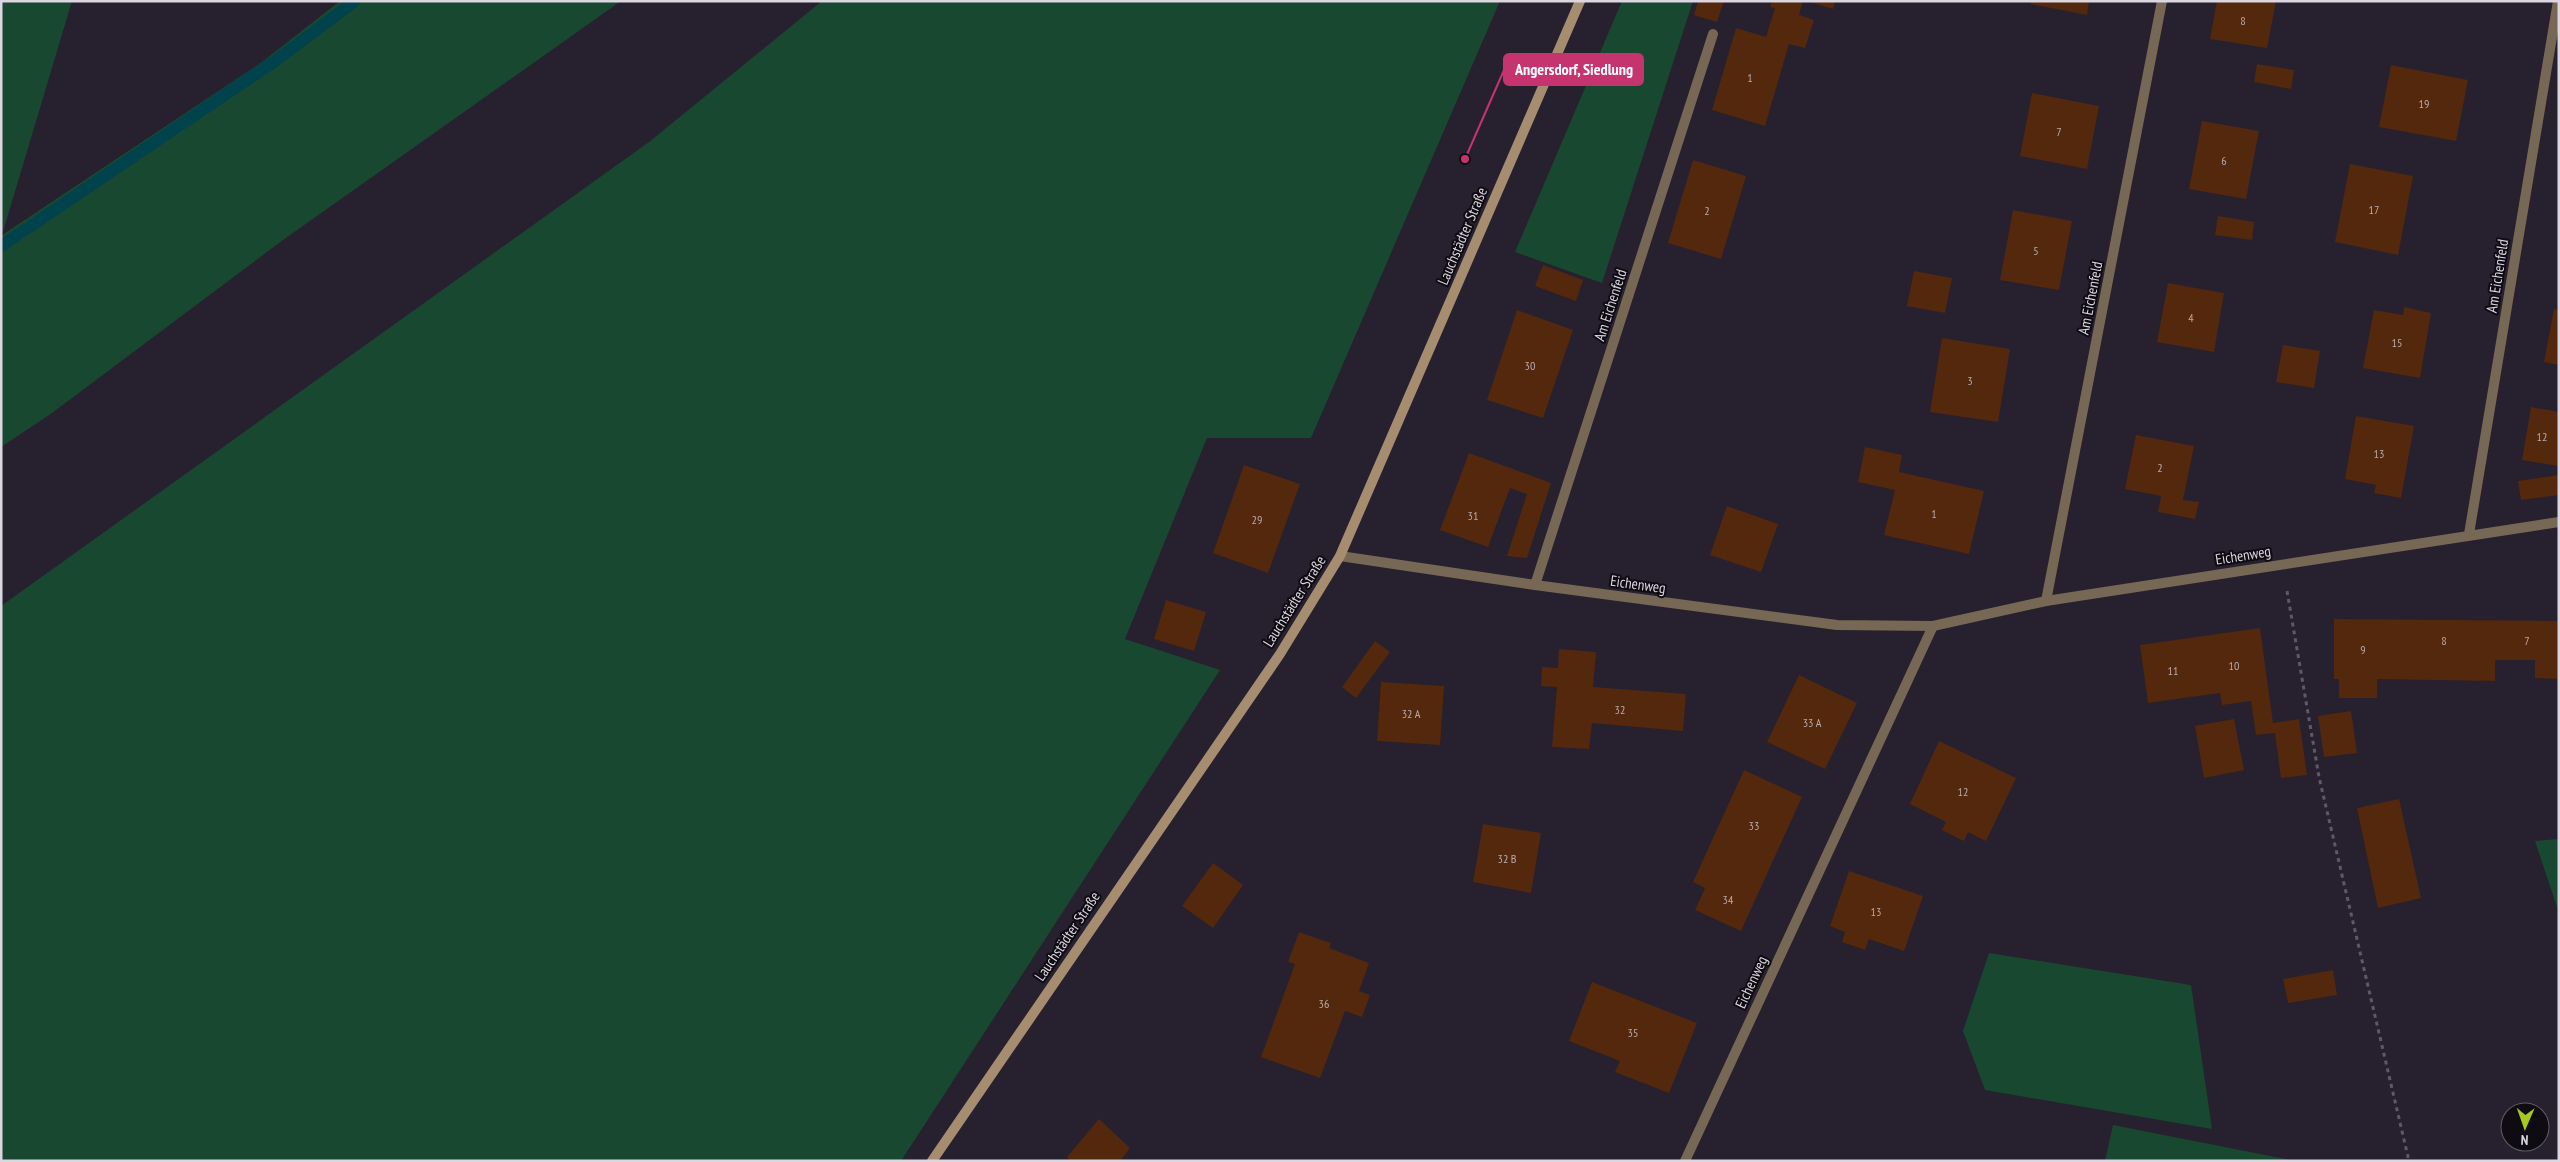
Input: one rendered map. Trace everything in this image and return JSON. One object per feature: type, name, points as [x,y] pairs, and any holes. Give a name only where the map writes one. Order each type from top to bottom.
[{"type":"main road","name":"Lauchstädter Straße","points":[[932,1161],[1274,662],[1340,556],[1580,1]]},
{"type":"street","name":"Am Eichenfeld","points":[[2046,601],[2162,1]]},
{"type":"street","name":"Am Eichenfeld","points":[[2550,1],[2554,23]]},
{"type":"street","name":"Am Eichenfeld","points":[[2469,534],[2558,1]]},
{"type":"street","name":"Am Eichenfeld","points":[[1535,585],[1713,34]]},
{"type":"street","name":"Eichenweg","points":[[1340,556],[1535,585],[1837,625],[1933,626],[2046,601],[2469,534],[2559,522]]},
{"type":"street","name":"Eichenweg","points":[[1685,1161],[1933,626]]},
{"type":"path","points":[[2282,564],[2319,777],[2409,1161]]},
{"type":"green space","points":[[1,1],[72,1],[2,235],[262,62],[340,1],[621,1],[283,240],[52,413],[1,447]]},
{"type":"green space","points":[[822,1],[1500,1],[1311,438],[1207,438],[1125,639],[1220,670],[901,1161],[1,1161],[1,606],[649,142]]},
{"type":"green space","points":[[1622,1],[1693,1],[1602,283],[1515,252]]},
{"type":"green space","points":[[2559,839],[2559,913],[2535,841]]},
{"type":"green space","points":[[1989,953],[2191,985],[2212,1129],[1985,1090],[1963,1031]]},
{"type":"green space","points":[[2113,1125],[2296,1161],[2105,1161]]},
{"type":"building","points":[[1698,1],[1724,1],[1717,22],[1694,15]]},
{"type":"building","points":[[1772,1],[1803,1],[1799,15],[1814,20],[1805,48],[1789,44],[1765,126],[1712,110],[1736,28],[1766,37],[1775,8],[1770,7]]},
{"type":"building","points":[[1807,1],[1835,1],[1833,9]]},
{"type":"building","points":[[2031,1],[2089,1],[2087,15],[2031,4]]},
{"type":"building","points":[[2217,1],[2276,1],[2267,48],[2210,39]]},
{"type":"building","points":[[2257,64],[2294,70],[2291,89],[2254,82]]},
{"type":"building","points":[[2391,65],[2468,80],[2456,141],[2379,127]]},
{"type":"building","points":[[2032,93],[2099,106],[2087,169],[2020,156]]},
{"type":"building","points":[[2202,121],[2259,131],[2246,199],[2189,189]]},
{"type":"building","points":[[1693,160],[1746,176],[1721,259],[1668,243]]},
{"type":"building","points":[[2350,164],[2413,176],[2398,255],[2335,242]]},
{"type":"building","points":[[2013,210],[2072,221],[2059,290],[2000,280]]},
{"type":"building","points":[[2218,216],[2254,222],[2252,240],[2215,235]]},
{"type":"building","points":[[1543,265],[1583,280],[1576,301],[1535,286]]},
{"type":"building","points":[[1914,271],[1952,278],[1945,313],[1907,306]]},
{"type":"building","points":[[2168,283],[2224,293],[2214,352],[2157,342]]},
{"type":"building","points":[[2404,307],[2431,313],[2420,378],[2363,368],[2374,310],[2403,315]]},
{"type":"building","points":[[2554,309],[2559,310],[2559,365],[2544,362]]},
{"type":"building","points":[[1517,310],[1573,330],[1543,418],[1487,400]]},
{"type":"building","points":[[1942,338],[2010,349],[1998,422],[1930,412]]},
{"type":"building","points":[[2283,345],[2320,351],[2314,388],[2276,382]]},
{"type":"building","points":[[2531,407],[2559,412],[2559,466],[2522,460]]},
{"type":"building","points":[[2356,416],[2414,426],[2401,498],[2374,493],[2376,485],[2345,479]]},
{"type":"building","points":[[2136,435],[2194,446],[2183,500],[2199,502],[2195,519],[2158,512],[2161,496],[2125,489]]},
{"type":"building","points":[[1865,447],[1902,455],[1899,472],[1984,491],[1969,554],[1884,535],[1895,490],[1858,482]]},
{"type":"building","points":[[1469,453],[1551,483],[1527,558],[1507,556],[1527,494],[1510,488],[1488,547],[1440,530]]},
{"type":"building","points":[[1244,465],[1300,484],[1268,573],[1213,553]]},
{"type":"building","points":[[2559,475],[2559,495],[2521,500],[2518,481]]},
{"type":"building","points":[[1727,506],[1778,524],[1761,572],[1710,555]]},
{"type":"building","points":[[1166,600],[1206,612],[1194,651],[1154,639]]},
{"type":"building","points":[[2334,619],[2559,621],[2559,679],[2535,678],[2535,660],[2495,660],[2495,681],[2377,679],[2377,698],[2339,698],[2339,679],[2334,679]]},
{"type":"building","points":[[2260,628],[2273,723],[2299,719],[2307,775],[2281,778],[2275,733],[2256,735],[2251,701],[2222,705],[2220,693],[2148,703],[2140,645]]},
{"type":"building","points":[[1375,641],[1390,652],[1356,698],[1342,687]]},
{"type":"building","points":[[1559,649],[1596,652],[1593,687],[1686,694],[1683,731],[1592,723],[1589,749],[1552,747],[1557,687],[1541,686],[1542,667],[1558,668]]},
{"type":"building","points":[[1799,675],[1857,703],[1825,769],[1767,742]]},
{"type":"building","points":[[1381,682],[1444,686],[1440,745],[1377,741]]},
{"type":"building","points":[[2351,711],[2357,753],[2324,757],[2318,716]]},
{"type":"building","points":[[2234,719],[2244,770],[2204,778],[2195,726]]},
{"type":"building","points":[[1939,741],[2016,778],[1986,841],[1968,832],[1964,841],[1942,830],[1946,822],[1910,804]]},
{"type":"building","points":[[1744,770],[1802,797],[1741,931],[1695,910],[1705,888],[1693,882]]},
{"type":"building","points":[[2399,799],[2421,898],[2378,908],[2357,808]]},
{"type":"building","points":[[1483,824],[1541,833],[1531,893],[1473,882]]},
{"type":"building","points":[[1213,863],[1243,885],[1213,928],[1182,906]]},
{"type":"building","points":[[1849,871],[1923,896],[1904,951],[1869,939],[1865,950],[1842,942],[1845,932],[1830,926]]},
{"type":"building","points":[[1299,932],[1331,943],[1329,948],[1369,963],[1359,991],[1370,995],[1362,1017],[1345,1011],[1320,1078],[1261,1057],[1295,964],[1288,962]]},
{"type":"building","points":[[2333,970],[2337,995],[2288,1003],[2283,979]]},
{"type":"building","points":[[1592,982],[1697,1023],[1669,1093],[1615,1072],[1620,1061],[1569,1041]]},
{"type":"building","points":[[1099,1119],[1130,1148],[1120,1161],[1071,1161],[1067,1157]]},
{"type":"waterway","points":[[1,246],[275,61],[355,1]]},
{"type":"place","name":"Angersdorf, Siedlung","points":[[1465,159]]}]
